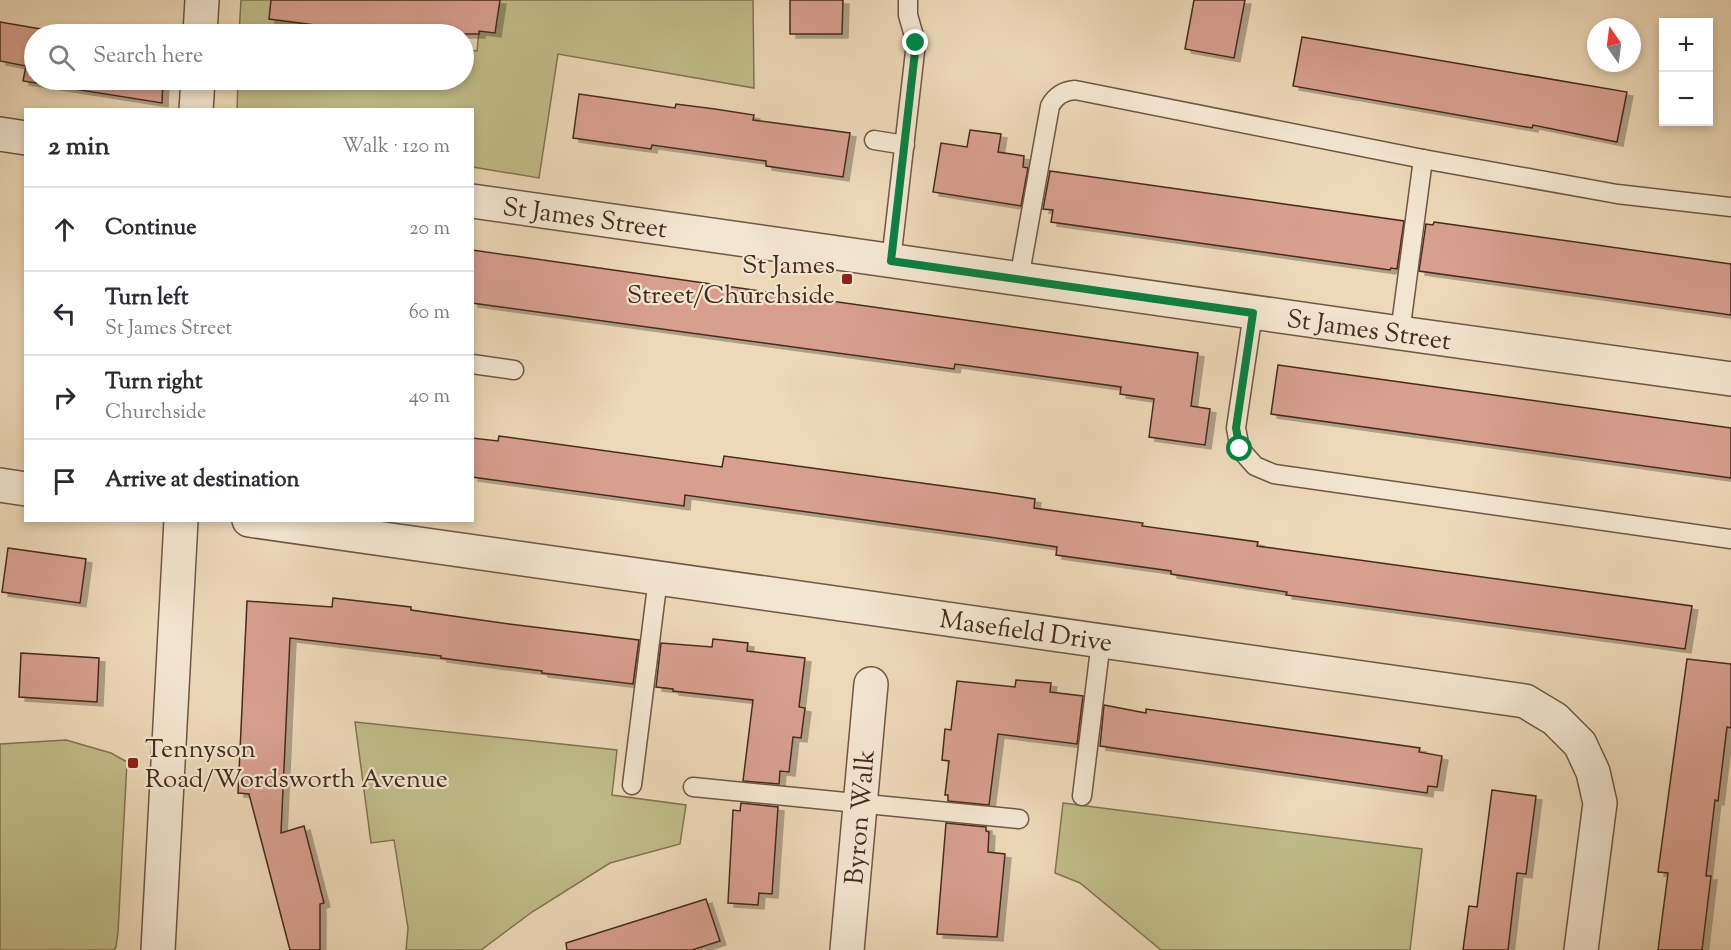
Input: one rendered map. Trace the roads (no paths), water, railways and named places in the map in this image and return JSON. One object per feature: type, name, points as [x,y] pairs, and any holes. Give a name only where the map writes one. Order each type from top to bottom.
[{"type":"street","points":[[201,24],[202,0]]},
{"type":"street","points":[[196,108],[197,90]]},
{"type":"street","points":[[0,134],[24,138]]},
{"type":"street","name":"St James Street","points":[[474,201],[1731,379]]},
{"type":"street","points":[[0,485],[24,489]]},
{"type":"street","points":[[158,950],[181,522]]},
{"type":"street","name":"Masefield Drive","points":[[263,522],[1525,701],[1556,719],[1580,744],[1593,772],[1600,804],[1581,950]]},
{"type":"street","name":"Byron Walk","points":[[847,950],[871,684]]},
{"type":"lane","points":[[891,261],[916,43],[908,15],[908,0]]},
{"type":"lane","points":[[1019,279],[1050,106],[1054,99],[1067,91],[1075,90],[1423,159],[1617,194],[1731,207]]},
{"type":"lane","points":[[874,140],[905,145]]},
{"type":"lane","points":[[1400,333],[1423,159]]},
{"type":"lane","points":[[1253,313],[1236,428],[1240,449],[1255,466],[1286,476],[1731,539]]},
{"type":"lane","points":[[474,364],[514,370]]},
{"type":"lane","points":[[632,785],[658,578]]},
{"type":"lane","points":[[1082,796],[1101,641]]},
{"type":"lane","points":[[693,787],[1019,819]]},
{"type":"place","name":"St James Street/Churchside","points":[[847,279]]},
{"type":"place","name":"Tennyson Road/Wordsworth Avenue","points":[[133,763]]}]
